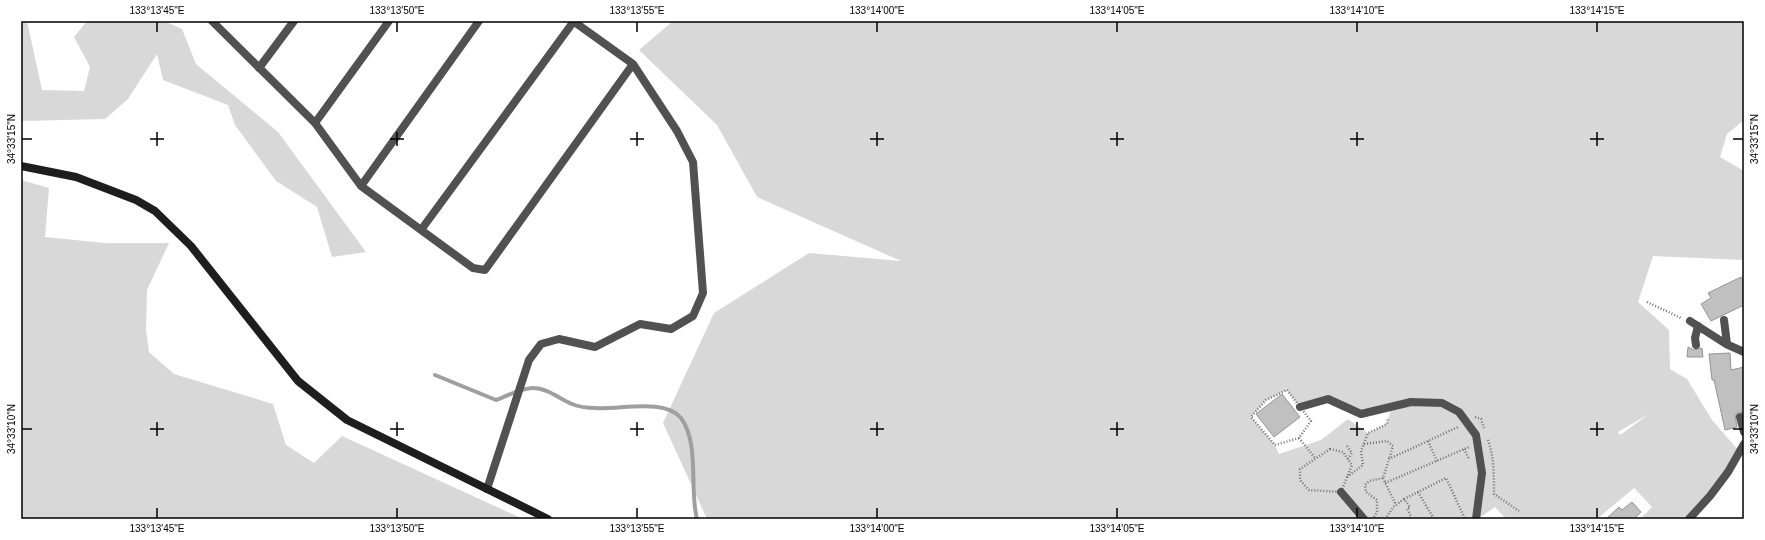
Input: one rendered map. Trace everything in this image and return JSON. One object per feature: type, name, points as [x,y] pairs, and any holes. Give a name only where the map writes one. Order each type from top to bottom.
[{"type":"street","points":[[212,21],[315,123],[361,186],[473,268],[485,270],[633,64]]},
{"type":"street","points":[[259,68],[294,21]]},
{"type":"street","points":[[315,123],[389,21]]},
{"type":"street","points":[[361,186],[479,21]]},
{"type":"street","points":[[421,230],[574,21],[633,64],[677,131],[693,162],[703,293],[693,316],[671,329],[640,324],[595,347],[559,339],[541,344],[529,360],[487,489]]},
{"type":"street","points":[[21,166],[76,177],[136,200],[155,211],[191,246],[298,381],[307,389],[347,420],[548,519]]},
{"type":"street","points":[[1724,320],[1727,344]]},
{"type":"street","points":[[1690,322],[1727,344],[1744,352]]},
{"type":"street","points":[[1696,345],[1695,338],[1698,326]]},
{"type":"street","points":[[1300,407],[1328,399],[1361,414],[1411,402],[1442,403],[1460,412],[1476,434],[1482,473],[1476,519]]},
{"type":"street","points":[[1740,417],[1744,432]]},
{"type":"street","points":[[1690,519],[1719,484],[1744,444]]},
{"type":"street","points":[[1341,492],[1364,519]]},
{"type":"path","points":[[1647,302],[1690,322]]},
{"type":"path","points":[[1287,390],[1311,421],[1299,438],[1275,444],[1251,417],[1266,400],[1287,390]]},
{"type":"path","points":[[1346,477],[1363,465],[1361,451],[1368,433],[1387,424],[1391,407]]},
{"type":"path","points":[[1389,458],[1468,423]]},
{"type":"path","points":[[1299,438],[1315,458]]},
{"type":"path","points":[[1364,444],[1387,441],[1393,446],[1383,478],[1396,505]]},
{"type":"path","points":[[1428,441],[1436,461]]},
{"type":"path","points":[[1385,483],[1477,443]]},
{"type":"path","points":[[1347,446],[1352,453],[1348,459]]},
{"type":"path","points":[[1330,448],[1343,452],[1348,459],[1352,465],[1341,492],[1309,490],[1300,480],[1300,469],[1330,448]]},
{"type":"path","points":[[1372,519],[1377,512],[1377,500],[1366,492],[1365,485],[1369,481],[1383,478]]},
{"type":"path","points":[[1385,519],[1396,505],[1404,499],[1446,478],[1465,519]]},
{"type":"path","points":[[1418,492],[1434,519]]},
{"type":"path","points":[[1404,499],[1410,507],[1407,509],[1411,516],[1409,519]]},
{"type":"shaded area","points":[[21,21],[27,21],[42,90],[84,91],[90,67],[74,37],[87,21],[164,21],[182,29],[196,64],[278,132],[366,252],[332,257],[317,207],[276,181],[235,125],[228,105],[163,80],[157,54],[128,99],[105,119],[21,121]]},
{"type":"shaded area","points":[[673,21],[1744,21],[1744,120],[1727,134],[1720,157],[1744,171],[1744,260],[1653,256],[1638,302],[1669,330],[1670,369],[1687,379],[1712,420],[1739,451],[1689,519],[1640,519],[1652,507],[1634,488],[1597,519],[1506,519],[1495,507],[1478,519],[707,519],[663,423],[714,313],[809,253],[901,261],[757,197],[717,125],[639,50]],"holes":[[[1287,390],[1300,407],[1328,399],[1361,414],[1391,407],[1387,424],[1368,433],[1348,419],[1321,440],[1279,454],[1275,445],[1251,417],[1265,401]],[[1649,414],[1620,435],[1618,432]]]},
{"type":"shaded area","points":[[21,180],[49,188],[45,237],[105,243],[169,243],[147,290],[146,330],[149,352],[174,374],[273,404],[286,445],[314,463],[342,436],[523,519],[21,519]]},
{"type":"building","points":[[1741,277],[1744,284],[1744,305],[1711,321],[1701,304],[1711,298],[1708,293]]},
{"type":"building","points":[[1688,347],[1694,350],[1702,348],[1703,357],[1687,357]]},
{"type":"building","points":[[1730,353],[1731,370],[1744,367],[1744,413],[1739,412],[1735,415],[1737,427],[1725,430],[1714,380],[1712,380],[1709,354]]},
{"type":"building","points":[[1282,394],[1300,417],[1274,437],[1256,414]]},
{"type":"building","points":[[1632,502],[1641,512],[1634,519],[1606,519],[1619,507],[1622,510]]},
{"type":"waterway","points":[[435,375],[496,400],[528,388],[538,388],[578,406],[593,408],[641,406],[664,408],[674,412],[681,418],[687,429],[690,441],[697,519]]}]
